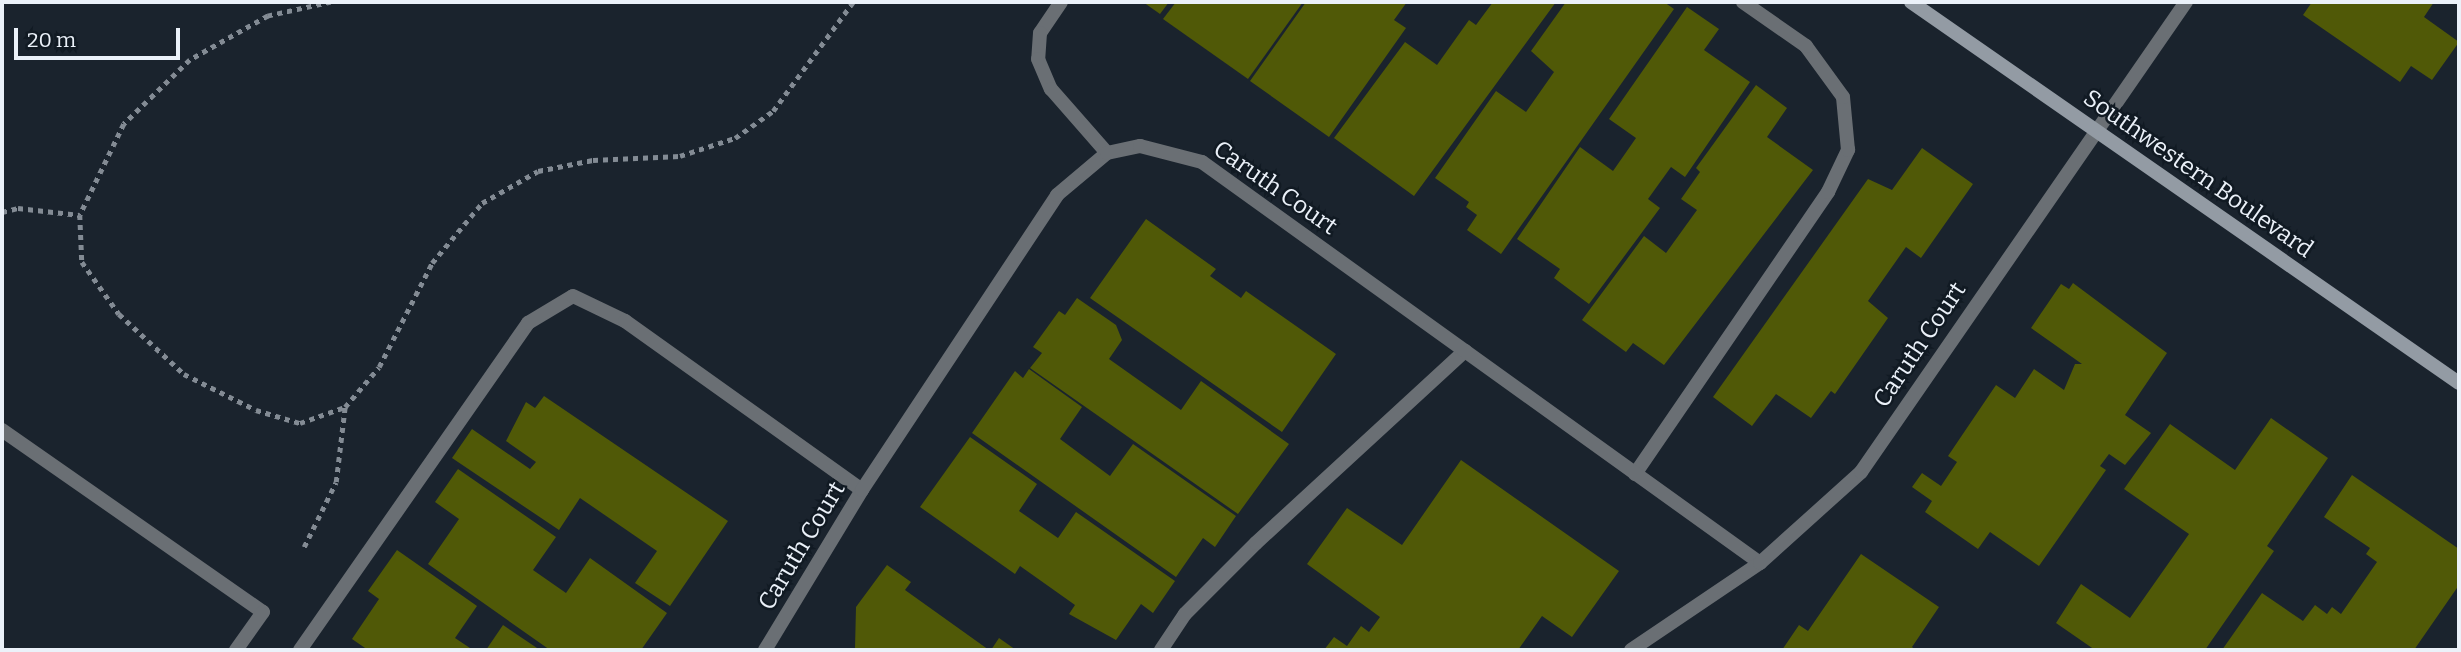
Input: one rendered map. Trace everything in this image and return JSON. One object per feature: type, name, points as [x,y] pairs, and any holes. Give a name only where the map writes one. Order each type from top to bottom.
[{"type":"street","points":[[1061,2],[1040,33],[1038,59],[1051,89],[1107,153]]},
{"type":"street","points":[[1635,474],[1828,192],[1848,150],[1843,97],[1806,46],[1743,2]]},
{"type":"street","name":"Southwestern Boulevard","points":[[1911,2],[2459,383]]},
{"type":"street","name":"Caruth Court","points":[[1631,650],[1760,563],[1861,472],[2094,130],[2186,2]]},
{"type":"street","name":"Caruth Court","points":[[765,650],[862,490],[1057,195],[1107,153],[1140,145],[1202,162],[1760,563]]},
{"type":"street","points":[[300,650],[528,323],[573,296],[625,321],[862,490]]},
{"type":"street","points":[[1161,650],[1185,614],[1256,542],[1465,351]]},
{"type":"street","points":[[2,430],[263,612],[236,650]]},
{"type":"path","points":[[331,2],[268,16],[190,60],[124,124],[80,215],[82,262],[119,313],[184,373],[256,410],[300,423],[345,407],[379,367],[432,263],[482,203],[538,171],[593,160],[680,156],[735,138],[773,111],[853,2]]},
{"type":"path","points":[[2,212],[18,208],[80,215]]},
{"type":"path","points":[[304,547],[336,482],[345,407]]},
{"type":"building","points":[[1143,2],[1169,2],[1160,14]]},
{"type":"building","points":[[1176,2],[1303,2],[1248,79],[1163,19]]},
{"type":"building","points":[[1306,2],[1407,2],[1394,20],[1406,28],[1329,137],[1250,81]]},
{"type":"building","points":[[1493,2],[1556,2],[1414,196],[1334,138],[1405,42],[1437,65],[1469,20],[1476,25]]},
{"type":"building","points":[[1566,2],[1664,2],[1674,9],[1501,254],[1467,230],[1477,215],[1466,207],[1469,202],[1435,178],[1496,91],[1526,112],[1554,72],[1531,51]]},
{"type":"building","points":[[2312,2],[2434,2],[2424,17],[2459,42],[2432,80],[2411,66],[2400,82],[2303,15]]},
{"type":"building","points":[[1687,7],[1719,29],[1704,50],[1750,82],[1685,177],[1671,167],[1648,199],[1660,208],[1589,304],[1554,278],[1560,269],[1517,239],[1580,147],[1613,171],[1636,138],[1609,119]]},
{"type":"building","points":[[1756,85],[1787,108],[1767,137],[1813,170],[1664,365],[1633,343],[1626,352],[1582,320],[1644,236],[1666,253],[1697,210],[1681,199],[1700,172],[1696,168]]},
{"type":"building","points":[[1922,148],[1973,184],[1921,258],[1906,247],[1868,301],[1888,318],[1835,394],[1831,391],[1811,418],[1776,394],[1752,426],[1713,397],[1868,179],[1892,190]]},
{"type":"building","points":[[1146,219],[1216,269],[1210,276],[1241,298],[1246,291],[1336,354],[1282,432],[1090,298]]},
{"type":"building","points":[[2073,283],[2167,353],[2125,415],[2151,433],[2125,465],[2109,454],[2100,466],[2106,470],[2039,566],[1990,532],[1978,549],[1925,512],[1932,501],[1912,487],[1922,473],[1941,486],[1957,462],[1948,456],[1996,385],[2015,398],[2034,369],[2064,390],[2075,364],[2082,364],[2031,328],[2061,284],[2069,289]]},
{"type":"building","points":[[1077,298],[1116,325],[1122,340],[1109,359],[1181,410],[1201,381],[1289,444],[1238,514],[1030,368],[1042,353],[1033,347],[1059,311],[1065,315]]},
{"type":"building","points":[[1029,369],[1082,407],[1060,439],[1110,476],[1133,444],[1236,516],[1215,547],[1203,538],[1176,577],[972,433],[1015,371],[1023,378]]},
{"type":"building","points":[[544,396],[728,521],[670,606],[635,583],[657,551],[580,498],[559,530],[452,458],[472,429],[530,469],[536,462],[506,441],[526,402],[535,408]]},
{"type":"building","points":[[2271,418],[2328,458],[2267,546],[2274,551],[2205,650],[2095,650],[2056,623],[2081,584],[2130,618],[2189,534],[2124,489],[2170,424],[2235,470]]},
{"type":"building","points":[[970,437],[1037,484],[1019,511],[1058,538],[1076,512],[1175,581],[1153,613],[1141,604],[1116,640],[1069,614],[1075,605],[1020,566],[1015,574],[920,507]]},
{"type":"building","points":[[1461,460],[1619,571],[1572,637],[1542,616],[1518,650],[1324,650],[1334,637],[1347,646],[1361,626],[1369,632],[1380,617],[1307,564],[1347,508],[1402,545]]},
{"type":"building","points":[[458,469],[556,537],[533,570],[566,593],[590,558],[667,613],[641,650],[550,650],[428,564],[459,519],[435,502]]},
{"type":"building","points":[[2352,475],[2459,549],[2459,585],[2414,650],[2222,650],[2262,593],[2303,621],[2315,605],[2327,614],[2332,607],[2341,614],[2377,562],[2366,554],[2370,548],[2324,517]]},
{"type":"building","points":[[397,550],[477,606],[455,638],[473,650],[368,650],[352,639],[379,599],[368,591]]},
{"type":"building","points":[[1861,554],[1939,607],[1912,647],[1916,650],[1782,650],[1799,625],[1808,631]]},
{"type":"building","points":[[887,565],[911,582],[905,590],[989,650],[855,648],[856,607]]},
{"type":"building","points":[[503,625],[540,650],[486,650]]},
{"type":"building","points":[[999,638],[1016,650],[991,650]]}]
